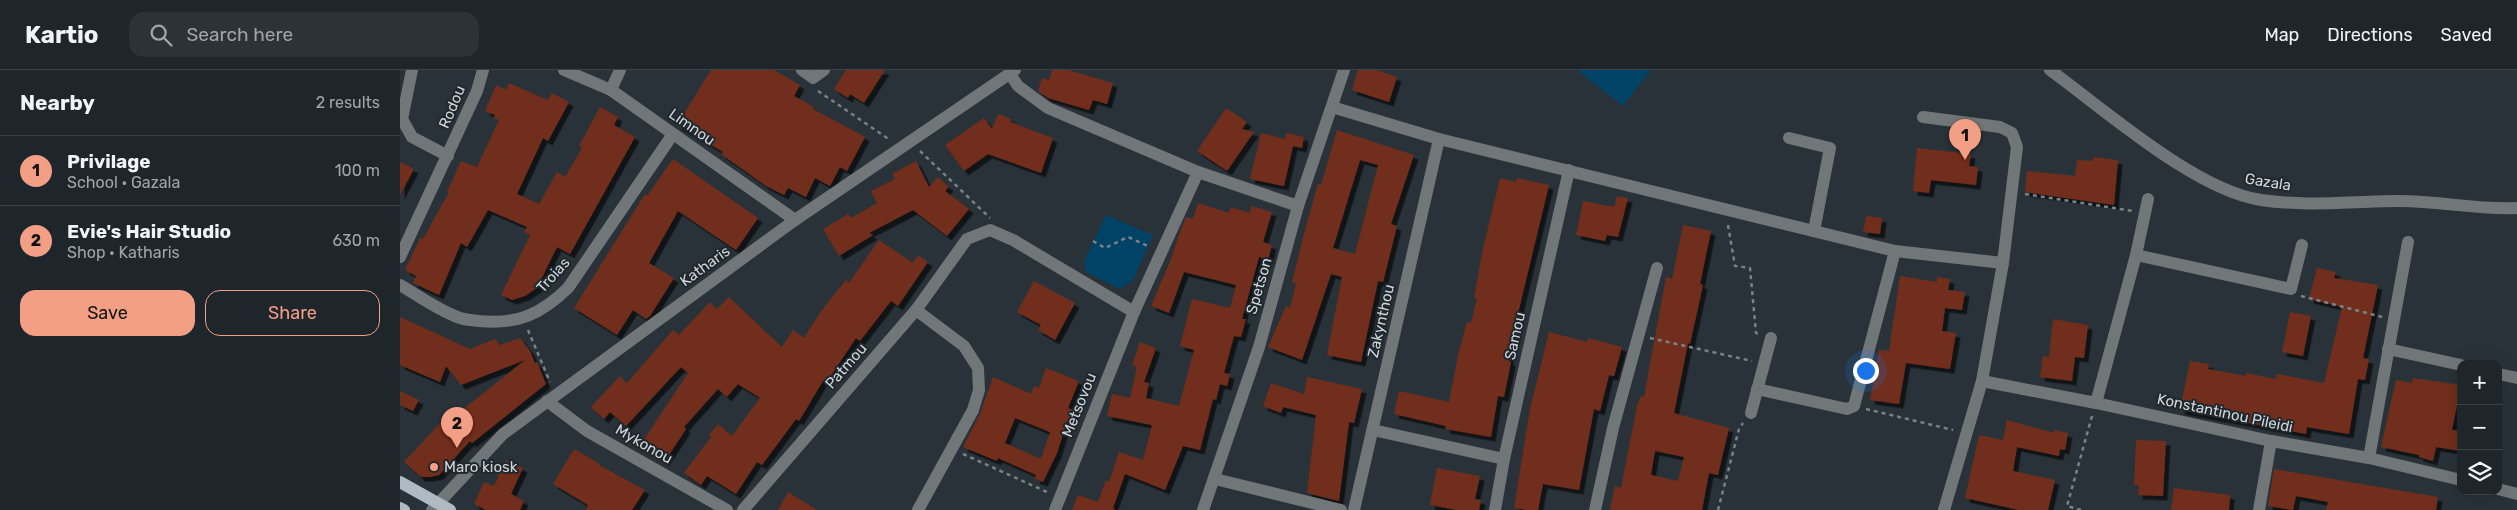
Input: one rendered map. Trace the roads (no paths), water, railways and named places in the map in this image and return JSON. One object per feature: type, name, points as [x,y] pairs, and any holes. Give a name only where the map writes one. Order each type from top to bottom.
[{"type":"main road","points":[[400,482],[435,506],[450,510]]},
{"type":"main road","points":[[400,508],[404,510]]},
{"type":"street","name":"Rodou","points":[[412,70],[402,119],[412,137],[448,156]]},
{"type":"street","name":"Rodou","points":[[400,257],[477,91],[483,70]]},
{"type":"street","name":"Limnou","points":[[564,70],[611,90],[795,220]]},
{"type":"street","points":[[611,90],[620,70]]},
{"type":"street","points":[[802,70],[819,74]]},
{"type":"street","name":"Spetson","points":[[1203,510],[1259,346],[1298,206],[1344,70]]},
{"type":"street","name":"Gazala","points":[[2050,70],[2179,164],[2214,184],[2238,194],[2260,200],[2321,205],[2399,201],[2517,208]]},
{"type":"street","points":[[1012,72],[1018,86],[1048,108],[1198,172],[1298,206]]},
{"type":"street","name":"Katharis","points":[[435,506],[503,434],[795,220],[1012,72]]},
{"type":"street","points":[[1332,107],[1439,139],[1895,251],[2003,262]]},
{"type":"street","points":[[1923,117],[2000,127],[2012,133],[2017,147],[2003,262],[1982,382],[1944,510]]},
{"type":"street","name":"Troias","points":[[400,285],[461,319],[489,322],[516,321],[551,305],[568,288],[673,134]]},
{"type":"street","points":[[1788,138],[1830,148],[1814,231]]},
{"type":"street","name":"Zakynthou","points":[[1354,510],[1439,139]]},
{"type":"street","name":"Samou","points":[[1495,510],[1504,460],[1569,170]]},
{"type":"street","name":"Metsovou","points":[[1055,510],[1134,312],[1198,172]]},
{"type":"street","points":[[2096,403],[2136,255],[2148,199]]},
{"type":"street","name":"Patmou","points":[[742,510],[916,310],[967,239],[990,230],[1013,240],[1134,312]]},
{"type":"street","points":[[2369,458],[2408,242]]},
{"type":"street","points":[[2136,255],[2291,290],[2302,245]]},
{"type":"street","points":[[1757,389],[1847,409],[1854,406],[1895,251]]},
{"type":"street","points":[[1594,510],[1657,268]]},
{"type":"street","points":[[916,310],[964,346],[978,368],[979,390],[973,410],[918,510]]},
{"type":"street","points":[[1751,413],[1771,338]]},
{"type":"street","points":[[2388,349],[2457,364]]},
{"type":"street","points":[[2502,375],[2517,378]]},
{"type":"street","name":"Konstantinou Pileidi","points":[[1982,382],[2369,458],[2457,479]]},
{"type":"street","name":"Mykonou","points":[[552,398],[587,431],[727,510]]},
{"type":"street","points":[[1373,430],[1504,460]]},
{"type":"street","points":[[2260,510],[2271,440]]},
{"type":"street","points":[[1215,479],[1341,510]]},
{"type":"street","points":[[2502,491],[2517,494]]},
{"type":"place","name":"Privilage","points":[[1965,160]]},
{"type":"place","name":"Evie's Hair Studio","points":[[457,448]]},
{"type":"place","name":"Maro kiosk","points":[[434,467]]}]
